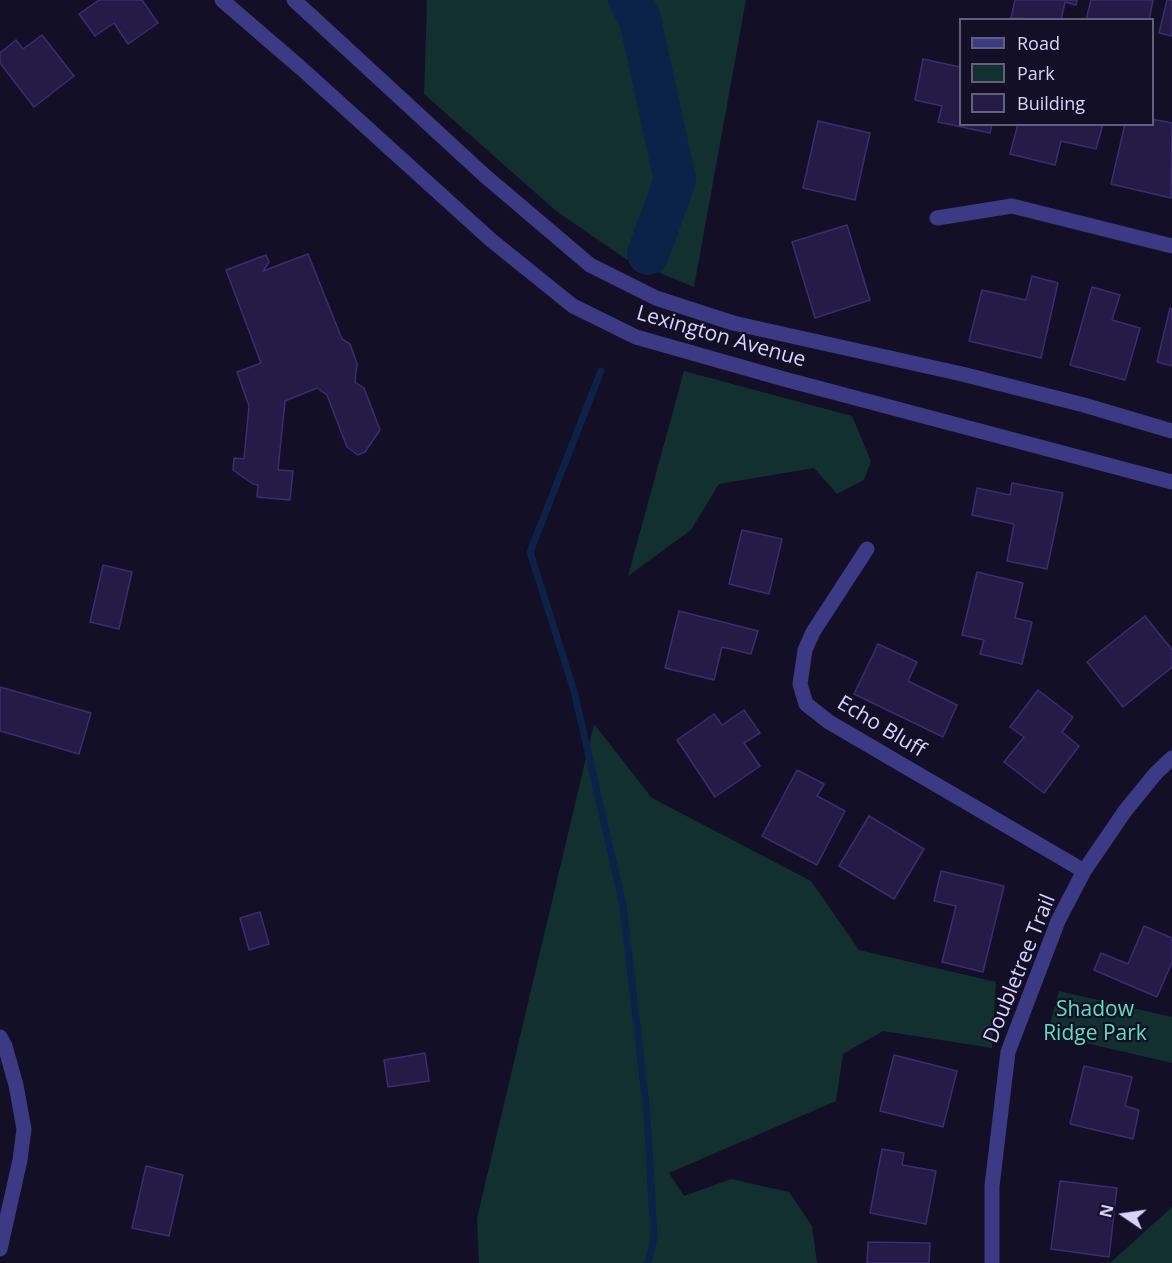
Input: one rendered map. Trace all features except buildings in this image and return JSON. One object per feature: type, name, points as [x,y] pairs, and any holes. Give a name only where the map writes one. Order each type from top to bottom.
[{"type":"street","name":"Lexington Avenue","points":[[222,0],[491,240],[573,306],[636,337],[784,379],[1172,482]]},
{"type":"street","name":"Lexington Avenue","points":[[294,0],[484,175],[590,265],[656,298],[734,323],[962,374],[1084,405],[1172,431]]},
{"type":"street","points":[[937,218],[1012,206],[1172,246]]},
{"type":"street","name":"Echo Bluff","points":[[867,549],[813,632],[805,650],[800,684],[806,704],[829,722],[1084,871]]},
{"type":"street","name":"Doubletree Trail","points":[[992,1263],[992,1186],[1008,1052],[1058,921],[1084,871],[1125,811],[1156,773],[1172,758]]},
{"type":"street","points":[[0,1037],[5,1046],[24,1129],[20,1160],[0,1249]]},
{"type":"green space","points":[[427,0],[746,0],[694,287],[626,259],[556,211],[424,94]]},
{"type":"green space","points":[[684,371],[852,416],[871,461],[864,480],[837,494],[814,468],[719,484],[691,530],[628,576]]},
{"type":"green space","points":[[594,724],[652,798],[811,881],[859,950],[996,982],[992,1048],[883,1031],[843,1054],[836,1101],[669,1173],[684,1196],[731,1179],[789,1192],[812,1226],[817,1263],[479,1263],[477,1218]]},
{"type":"green space","name":"Shadow Ridge Park","points":[[1059,991],[1172,1017],[1172,1063],[1047,1034]]},
{"type":"green space","points":[[1172,1207],[1172,1263],[1110,1263]]},
{"type":"waterway","points":[[629,0],[640,19],[675,180],[648,254]]},
{"type":"waterway","points":[[601,371],[530,552],[574,691],[623,905],[647,1114],[654,1238],[648,1263]]}]
